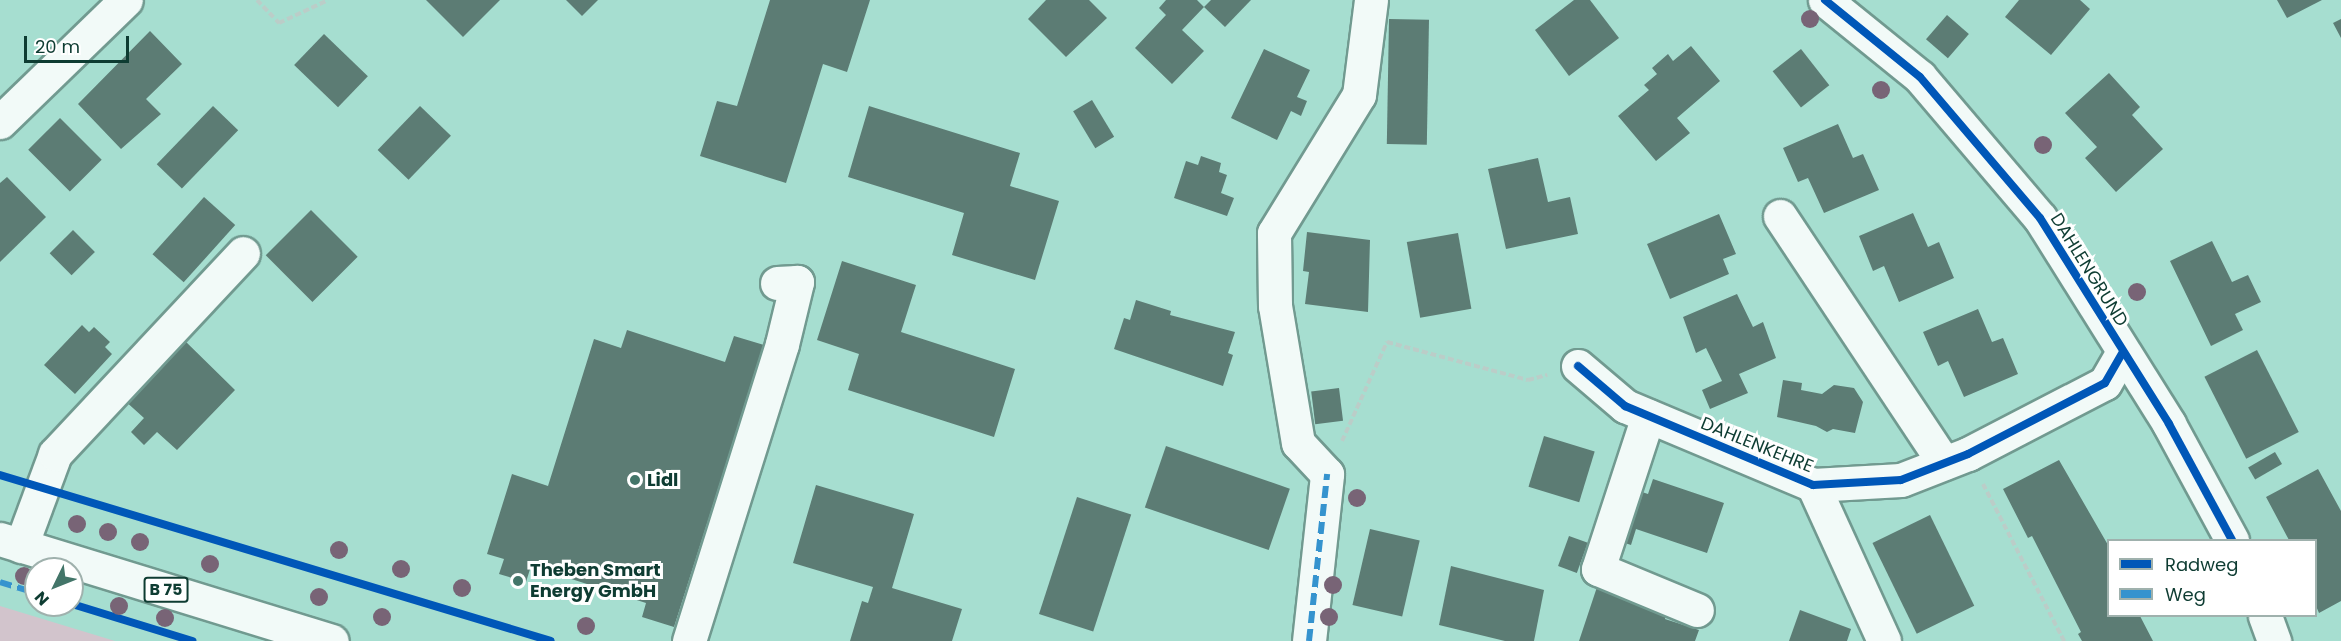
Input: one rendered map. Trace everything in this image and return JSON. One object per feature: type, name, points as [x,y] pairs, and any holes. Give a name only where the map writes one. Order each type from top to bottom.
[{"type":"street","points":[[0,122],[126,0]]},
{"type":"street","points":[[1309,641],[1327,474],[1298,443],[1275,306],[1274,233],[1359,94],[1371,0]]},
{"type":"street","name":"DAHLENGRUND","points":[[1826,0],[1920,77],[2040,218],[2122,353],[2169,424],[2231,539]]},
{"type":"street","points":[[1780,216],[1956,458]]},
{"type":"street","points":[[10,543],[56,454],[243,253]]},
{"type":"street","points":[[689,641],[782,344],[797,282],[777,283]]},
{"type":"street","name":"DAHLENKEHRE","points":[[1578,366],[1625,406],[1813,485],[1901,480],[1956,458],[2104,383],[2122,353]]},
{"type":"street","points":[[1648,416],[1598,569],[1697,610]]},
{"type":"street","points":[[1813,485],[1884,641]]},
{"type":"street","name":"B 75","points":[[10,543],[332,641]]},
{"type":"street","points":[[2266,617],[2274,641]]},
{"type":"path","points":[[257,0],[279,23],[328,0]]},
{"type":"path","points":[[1327,474],[1387,342],[1528,380],[1578,366]]},
{"type":"path","points":[[1956,458],[2064,641]]},
{"type":"shaded area","points":[[0,606],[24,613],[24,617],[36,617],[115,641],[0,641]]},
{"type":"building","points":[[426,0],[500,0],[463,37]]},
{"type":"building","points":[[566,0],[598,0],[582,16]]},
{"type":"building","points":[[770,0],[870,0],[847,72],[823,64],[786,183],[700,156],[717,101],[737,106]]},
{"type":"building","points":[[1046,0],[1089,0],[1107,18],[1066,57],[1028,19]]},
{"type":"building","points":[[1166,0],[1197,0],[1204,7],[1182,30],[1204,51],[1172,84],[1135,48],[1166,15],[1159,8]]},
{"type":"building","points":[[1211,0],[1251,0],[1225,27],[1204,7]]},
{"type":"building","points":[[1574,0],[1590,0],[1619,38],[1569,76],[1535,30]]},
{"type":"building","points":[[2019,0],[2080,0],[2090,9],[2051,55],[2005,17]]},
{"type":"building","points":[[2277,0],[2322,0],[2287,18]]},
{"type":"building","points":[[1947,15],[1969,34],[1948,58],[1926,39]]},
{"type":"building","points":[[1389,19],[1429,20],[1427,145],[1387,144]]},
{"type":"building","points":[[2341,19],[2341,38],[2333,23]]},
{"type":"building","points":[[150,31],[182,64],[146,99],[161,114],[121,149],[78,104]]},
{"type":"building","points":[[324,34],[368,76],[338,107],[294,65]]},
{"type":"building","points":[[1691,46],[1720,81],[1677,118],[1690,133],[1656,161],[1618,116],[1649,90],[1644,85],[1657,74],[1652,68],[1668,54],[1673,61]]},
{"type":"building","points":[[1264,49],[1310,70],[1297,97],[1307,101],[1301,116],[1291,111],[1277,140],[1231,118]]},
{"type":"building","points":[[1801,49],[1829,85],[1801,107],[1773,71]]},
{"type":"building","points":[[2109,73],[2140,107],[2132,115],[2163,149],[2116,192],[2085,158],[2097,147],[2065,113]]},
{"type":"building","points":[[1092,100],[1114,137],[1095,148],[1073,111]]},
{"type":"building","points":[[213,106],[238,130],[182,189],[157,164]]},
{"type":"building","points":[[420,106],[451,136],[409,180],[378,150]]},
{"type":"building","points":[[869,106],[1020,153],[1010,186],[1059,201],[1035,280],[952,255],[964,213],[848,177]]},
{"type":"building","points":[[60,118],[102,160],[70,192],[28,150]]},
{"type":"building","points":[[1838,124],[1853,158],[1863,154],[1879,190],[1824,213],[1808,178],[1798,182],[1783,148]]},
{"type":"building","points":[[1201,156],[1221,163],[1219,172],[1227,175],[1221,193],[1234,198],[1227,216],[1174,198],[1186,161],[1198,165]]},
{"type":"building","points":[[1538,158],[1548,202],[1570,197],[1578,234],[1506,249],[1488,169]]},
{"type":"building","points":[[7,177],[46,217],[0,262],[0,183]]},
{"type":"building","points":[[204,197],[235,225],[184,282],[152,254]]},
{"type":"building","points":[[311,210],[358,257],[312,302],[266,255]]},
{"type":"building","points":[[1913,213],[1928,247],[1939,242],[1954,278],[1899,302],[1884,266],[1873,271],[1859,236]]},
{"type":"building","points":[[1719,214],[1736,254],[1723,259],[1729,274],[1670,299],[1647,244]]},
{"type":"building","points":[[73,230],[95,252],[72,275],[50,253]]},
{"type":"building","points":[[1307,232],[1370,240],[1368,312],[1305,304],[1309,272],[1303,271]]},
{"type":"building","points":[[1458,233],[1471,309],[1420,318],[1407,242]]},
{"type":"building","points":[[2212,241],[2232,282],[2248,275],[2261,302],[2235,314],[2243,330],[2211,346],[2170,261]]},
{"type":"building","points":[[842,261],[916,285],[901,332],[1015,369],[994,437],[848,390],[859,354],[817,340]]},
{"type":"building","points":[[1737,294],[1753,327],[1763,322],[1776,358],[1739,374],[1748,393],[1710,409],[1702,390],[1722,381],[1706,348],[1696,353],[1683,317]]},
{"type":"building","points":[[1136,300],[1171,311],[1170,315],[1235,332],[1228,353],[1233,355],[1223,386],[1114,349],[1124,318],[1130,320]]},
{"type":"building","points":[[1978,309],[1992,342],[2003,338],[2018,374],[1964,397],[1948,361],[1938,366],[1923,332]]},
{"type":"building","points":[[82,325],[89,332],[94,327],[110,342],[105,347],[112,354],[75,394],[44,365]]},
{"type":"building","name":"Lidl","points":[[627,330],[725,362],[734,336],[764,345],[674,627],[642,617],[646,603],[531,566],[526,582],[499,574],[504,559],[487,554],[512,474],[548,486],[594,339],[621,348]]},
{"type":"building","points":[[182,338],[235,390],[177,450],[157,432],[144,445],[131,432],[144,418],[123,399]]},
{"type":"building","points":[[2257,350],[2299,432],[2246,459],[2204,377]]},
{"type":"building","points":[[1783,380],[1802,383],[1801,390],[1822,394],[1834,385],[1854,388],[1863,402],[1855,433],[1833,429],[1827,432],[1816,426],[1777,417]]},
{"type":"building","points":[[1339,388],[1343,421],[1315,424],[1311,391]]},
{"type":"building","points":[[1544,436],[1595,451],[1579,502],[1529,487]]},
{"type":"building","points":[[1166,446],[1290,489],[1269,550],[1145,507]]},
{"type":"building","points":[[2275,452],[2282,464],[2255,480],[2248,468]]},
{"type":"building","points":[[2059,460],[2107,543],[2107,617],[2141,617],[2153,641],[2082,641],[2078,634],[2081,632],[2032,536],[2028,538],[2003,489]]},
{"type":"building","points":[[2318,469],[2341,511],[2341,601],[2319,613],[2317,608],[2317,539],[2288,539],[2266,497]]},
{"type":"building","points":[[1653,479],[1724,503],[1707,553],[1636,529],[1631,545],[1613,539],[1630,488],[1648,494]]},
{"type":"building","points":[[816,485],[914,514],[892,588],[962,609],[952,641],[850,641],[862,601],[868,603],[873,587],[793,563]]},
{"type":"building","points":[[1077,497],[1131,515],[1093,632],[1039,614]]},
{"type":"building","points":[[1930,515],[1974,606],[1917,634],[1872,543]]},
{"type":"building","points":[[1370,529],[1420,540],[1402,616],[1352,605]]},
{"type":"building","points":[[1569,536],[1588,543],[1577,573],[1558,566]]},
{"type":"building","points":[[1451,566],[1544,590],[1534,641],[1505,641],[1439,625]]},
{"type":"building","points":[[1598,584],[1667,612],[1665,619],[1699,630],[1695,641],[1579,641]]},
{"type":"building","points":[[1800,610],[1851,629],[1847,641],[1789,641]]},
{"type":"marked path","points":[[1309,641],[1327,474]]},
{"type":"marked path","points":[[0,582],[24,589]]},
{"type":"cycle path","points":[[1825,0],[1920,77],[2040,218],[2169,424],[2231,539]]},
{"type":"cycle path","points":[[1578,366],[1625,406],[1813,485],[1901,480],[1968,454],[2105,383],[2122,353]]},
{"type":"cycle path","points":[[0,475],[551,641]]},
{"type":"cycle path","points":[[84,608],[192,641]]},
{"type":"place","name":"Lidl","points":[[635,480]]},
{"type":"place","name":"Theben Smart Energy GmbH","points":[[518,581]]}]
